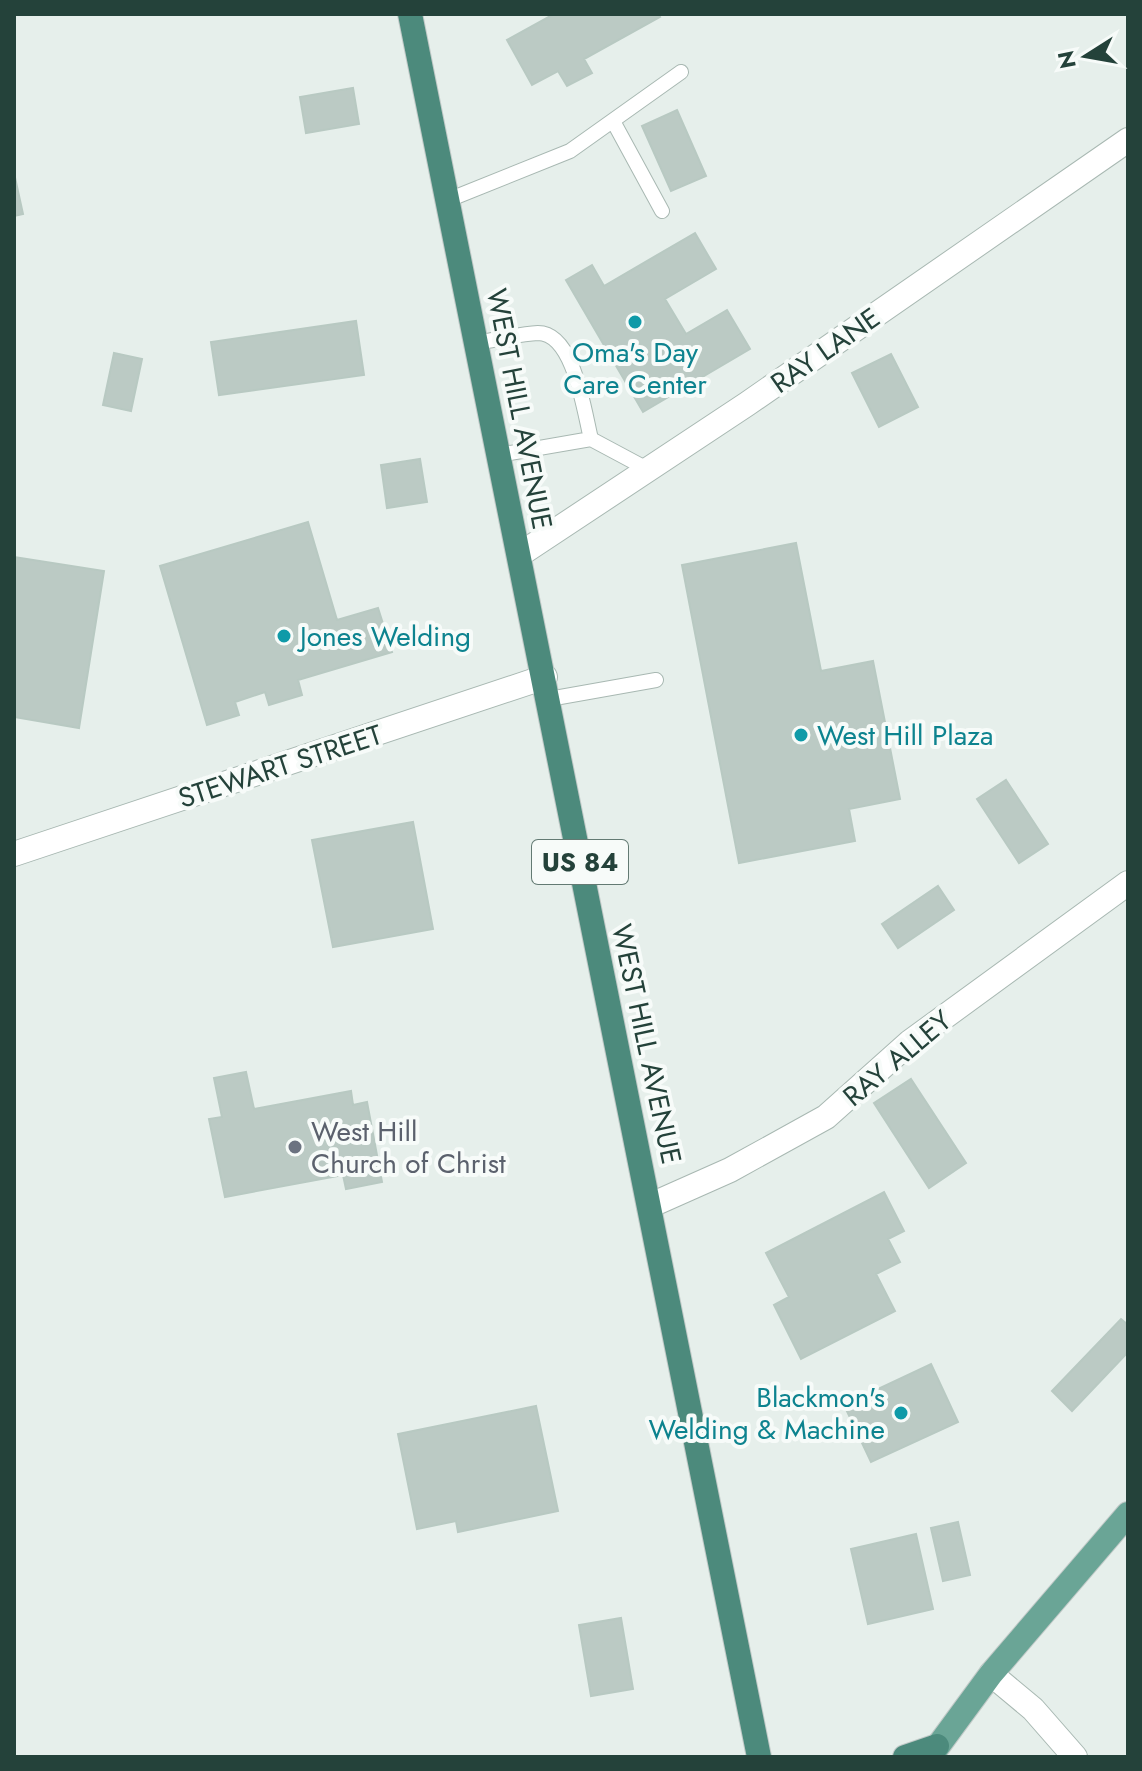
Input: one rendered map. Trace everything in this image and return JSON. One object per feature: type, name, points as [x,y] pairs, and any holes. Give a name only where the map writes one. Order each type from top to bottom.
[{"type":"highway","name":"WEST HILL AVENUE","points":[[410,14],[759,1757]]},
{"type":"highway","points":[[749,1710],[775,1757]]},
{"type":"highway","points":[[905,1757],[933,1752]]},
{"type":"main road","points":[[933,1752],[991,1674],[1128,1514]]},
{"type":"street","name":"RAY LANE","points":[[519,555],[649,470],[1128,140]]},
{"type":"street","name":"STEWART STREET","points":[[14,854],[547,688]]},
{"type":"street","name":"RAY ALLEY","points":[[649,1206],[730,1170],[826,1117],[910,1042],[1128,883]]},
{"type":"street","points":[[991,1674],[1004,1689],[1033,1709],[1075,1757]]},
{"type":"lane","points":[[448,200],[570,151],[681,72]]},
{"type":"lane","points":[[613,121],[662,211]]},
{"type":"lane","points":[[476,343],[540,333],[552,336],[569,356],[591,439]]},
{"type":"lane","points":[[498,455],[591,439],[649,470]]},
{"type":"lane","points":[[547,688],[656,680]]},
{"type":"building","points":[[554,14],[658,14],[660,17],[584,59],[592,73],[567,86],[558,71],[532,85],[507,40]]},
{"type":"building","points":[[353,88],[359,124],[306,133],[300,97]]},
{"type":"building","points":[[677,110],[706,176],[671,191],[642,126]]},
{"type":"building","points":[[14,173],[23,214],[14,216]]},
{"type":"building","name":"Oma's Day Care Center","points":[[695,233],[716,269],[665,299],[686,334],[727,310],[750,349],[643,412],[566,280],[592,265],[604,286]]},
{"type":"building","points":[[356,321],[364,375],[219,395],[211,342]]},
{"type":"building","points":[[114,353],[142,359],[131,411],[103,405]]},
{"type":"building","points":[[891,354],[918,407],[879,427],[852,373]]},
{"type":"building","points":[[420,459],[427,502],[387,508],[381,465]]},
{"type":"building","name":"Jones Welding","points":[[308,522],[337,620],[378,608],[392,652],[298,680],[302,695],[269,705],[265,692],[235,702],[239,715],[207,725],[160,566]]},
{"type":"building","name":"West Hill Plaza","points":[[796,543],[821,671],[873,661],[900,799],[849,809],[855,841],[739,863],[682,565]]},
{"type":"building","points":[[14,557],[104,571],[79,728],[14,717]]},
{"type":"building","points":[[1006,780],[1048,844],[1019,863],[977,799]]},
{"type":"building","points":[[413,822],[433,929],[333,947],[312,840]]},
{"type":"building","points":[[938,886],[954,910],[898,948],[882,924]]},
{"type":"building","name":"West Hill Church of Christ","points":[[246,1072],[254,1109],[351,1091],[353,1105],[367,1102],[382,1182],[346,1189],[343,1175],[225,1197],[209,1119],[222,1117],[214,1078]]},
{"type":"building","points":[[911,1079],[966,1163],[929,1188],[874,1103]]},
{"type":"building","points":[[884,1192],[904,1231],[888,1239],[900,1262],[876,1274],[895,1311],[801,1359],[774,1305],[789,1297],[766,1253]]},
{"type":"building","points":[[1121,1319],[1128,1325],[1128,1352],[1072,1411],[1052,1391]]},
{"type":"building","name":"Blackmon's Welding & Machine","points":[[931,1364],[958,1422],[871,1462],[844,1405]]},
{"type":"building","points":[[536,1406],[558,1511],[458,1532],[456,1521],[417,1529],[398,1434]]},
{"type":"building","points":[[958,1522],[970,1575],[943,1581],[931,1528]]},
{"type":"building","points":[[916,1534],[933,1609],[868,1624],[851,1549]]},
{"type":"building","points":[[621,1618],[633,1689],[591,1696],[579,1625]]},
{"type":"place","name":"Oma's Day Care Center","points":[[635,322]]},
{"type":"place","name":"Jones Welding","points":[[284,636]]},
{"type":"place","name":"West Hill Plaza","points":[[801,735]]},
{"type":"place","name":"West Hill Church of Christ","points":[[295,1147]]},
{"type":"place","name":"Blackmon's Welding & Machine","points":[[901,1413]]}]
